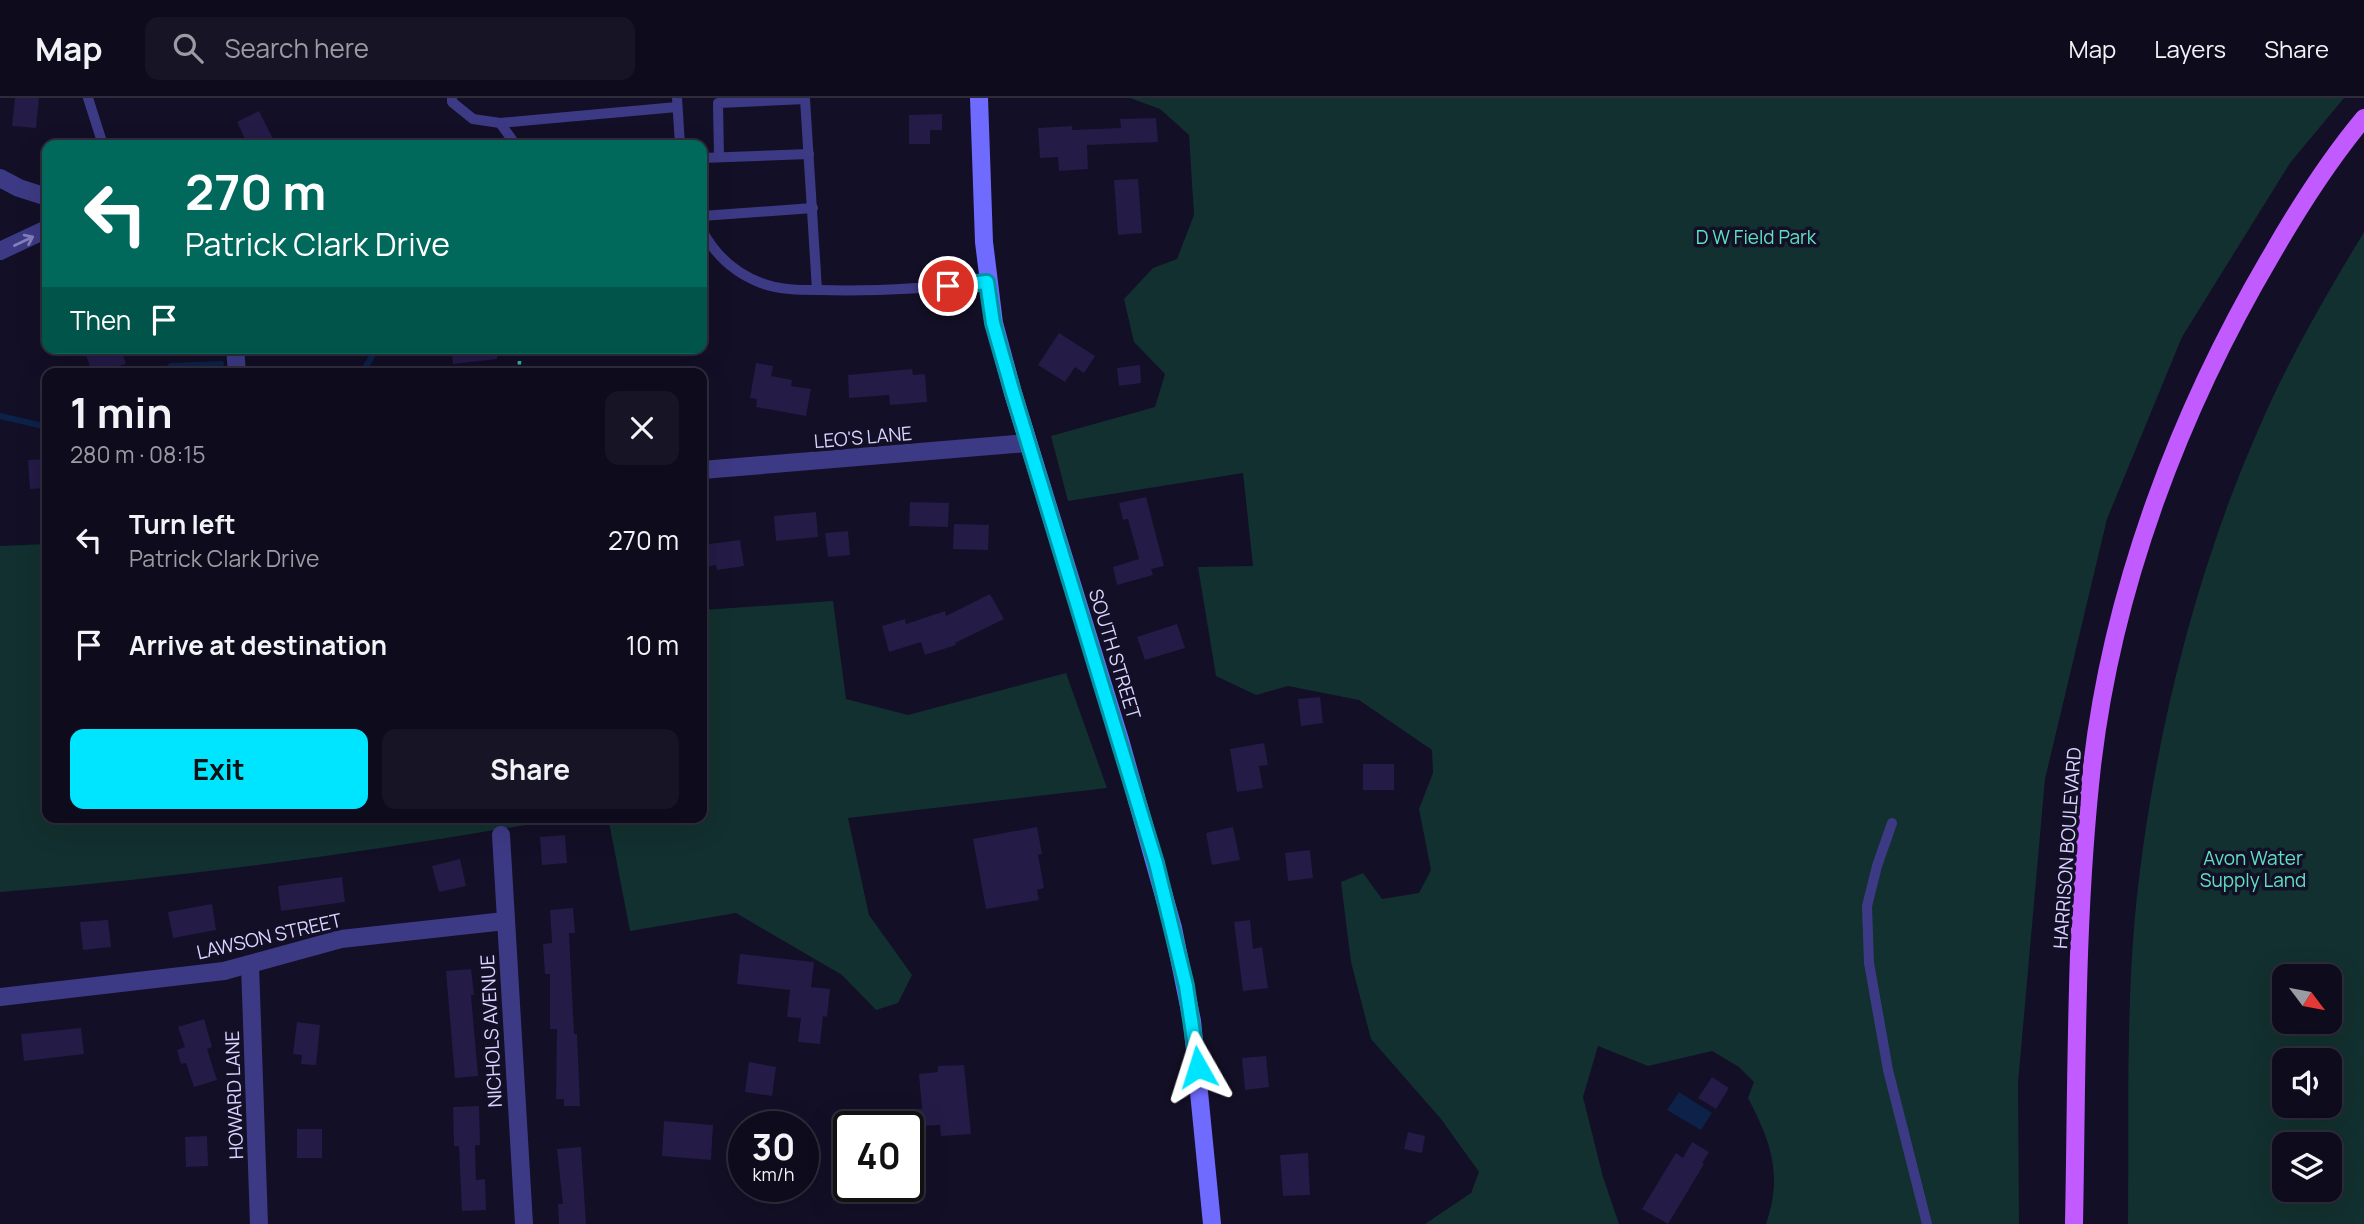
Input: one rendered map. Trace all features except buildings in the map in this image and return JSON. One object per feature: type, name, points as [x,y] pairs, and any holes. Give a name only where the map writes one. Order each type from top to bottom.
[{"type":"main road","name":"HARRISON BOULEVARD","points":[[2074,1224],[2086,833],[2093,763],[2117,634],[2137,558],[2158,494],[2207,374],[2250,291],[2289,225],[2364,118]]},
{"type":"street","name":"SOUTH STREET","points":[[979,98],[987,282],[996,335],[1120,740],[1173,928],[1192,1021],[1212,1224]]},
{"type":"street","points":[[0,178],[42,195]]},
{"type":"street","points":[[0,250],[42,231]]},
{"type":"street","name":"LEO'S LANE","points":[[707,470],[1028,443]]},
{"type":"street","name":"NICHOLS AVENUE","points":[[501,835],[524,1224]]},
{"type":"street","name":"LAWSON STREET","points":[[0,997],[158,980],[250,965],[291,951],[341,939],[505,921]]},
{"type":"street","name":"HOWARD LANE","points":[[250,965],[259,1224]]},
{"type":"lane","points":[[88,98],[101,140]]},
{"type":"lane","points":[[452,98],[452,102],[473,119],[500,123],[677,102],[680,140]]},
{"type":"lane","points":[[719,157],[718,103],[805,99],[817,290]]},
{"type":"lane","points":[[500,123],[512,140]]},
{"type":"lane","points":[[707,158],[808,154]]},
{"type":"lane","points":[[707,216],[813,208]]},
{"type":"lane","points":[[707,238],[720,257],[748,277],[763,284],[789,289],[928,288],[987,282]]},
{"type":"lane","points":[[1892,823],[1867,906],[1869,963],[1888,1070],[1927,1224]]},
{"type":"green space","name":"D W Field Park","points":[[1130,98],[2344,98],[2290,163],[2182,337],[2107,519],[2045,779],[2018,1083],[2019,1224],[1766,1224],[1774,1190],[1774,1174],[1763,1129],[1748,1098],[1754,1082],[1739,1067],[1712,1051],[1648,1066],[1598,1046],[1583,1097],[1603,1177],[1619,1224],[1425,1224],[1471,1193],[1479,1172],[1441,1119],[1371,1039],[1351,962],[1341,882],[1363,873],[1382,899],[1419,893],[1431,870],[1419,809],[1433,773],[1432,750],[1359,700],[1288,686],[1256,695],[1216,676],[1198,567],[1253,566],[1243,473],[1068,501],[1051,436],[1155,407],[1165,374],[1134,342],[1124,299],[1153,268],[1177,259],[1194,215],[1189,135],[1160,109]]},
{"type":"green space","name":"Avon Water Supply Land","points":[[2364,232],[2364,1224],[2128,1224],[2132,958],[2140,870],[2158,757],[2184,645],[2217,534],[2259,428],[2308,328]]},
{"type":"green space","points":[[42,544],[42,823],[536,823],[287,861],[144,879],[0,892],[0,546]]},
{"type":"green space","points":[[833,601],[846,699],[908,715],[1066,673],[1107,788],[848,818],[869,915],[912,975],[898,1003],[876,1010],[842,975],[736,913],[630,931],[609,823],[707,823],[707,610]]},
{"type":"water","points":[[1679,1092],[1712,1113],[1701,1130],[1667,1110]]},
{"type":"waterway","points":[[365,368],[373,354]]},
{"type":"waterway","points":[[169,368],[221,364]]},
{"type":"waterway","points":[[0,416],[42,426]]},
{"type":"route","points":[[948,286],[987,282],[993,323],[1013,393],[1156,863],[1186,986],[1198,1067]]}]
